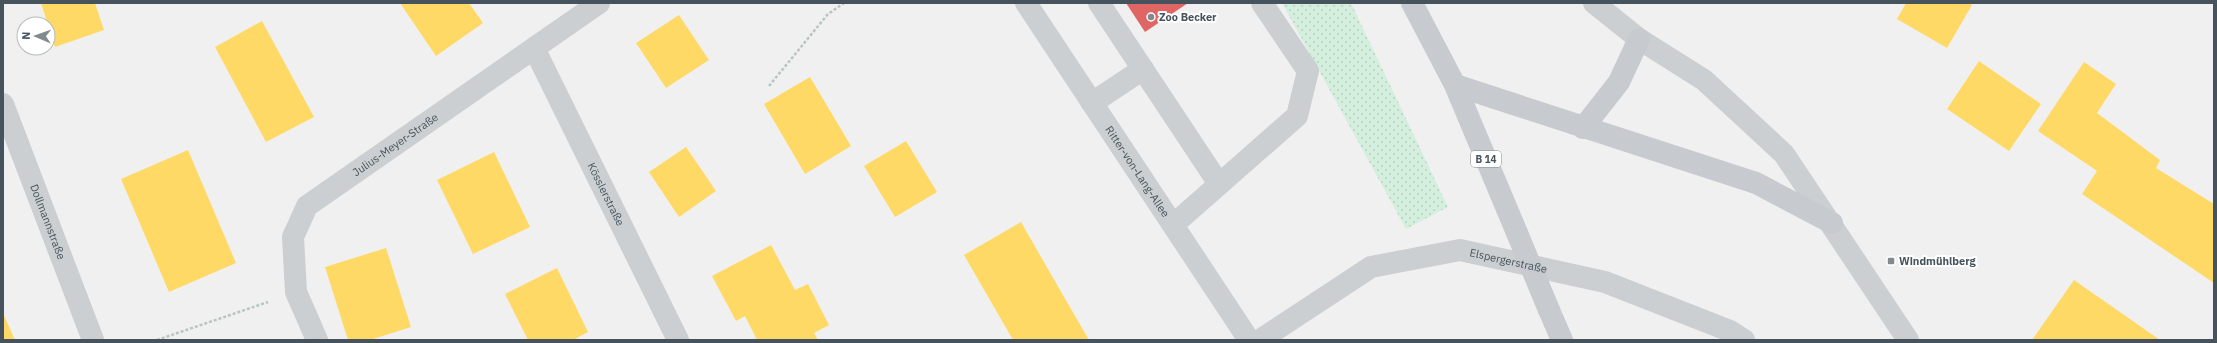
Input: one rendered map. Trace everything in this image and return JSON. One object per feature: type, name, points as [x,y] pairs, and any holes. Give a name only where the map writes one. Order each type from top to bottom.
[{"type":"main road","name":"B 14","points":[[1412,3],[1455,85],[1562,340]]},
{"type":"main road","points":[[1583,128],[1619,82],[1639,39]]},
{"type":"main road","points":[[1455,85],[1583,128],[1756,183],[1832,224]]},
{"type":"street","name":"Julius-Meyer-Straße","points":[[317,340],[296,292],[293,237],[307,206],[599,3]]},
{"type":"street","name":"Ritter-von-Lang-Allee","points":[[1026,3],[1249,340]]},
{"type":"street","points":[[1099,3],[1219,184]]},
{"type":"street","points":[[1173,225],[1297,116],[1308,71],[1262,3]]},
{"type":"street","points":[[1594,3],[1639,39],[1704,80],[1784,154],[1908,340]]},
{"type":"street","name":"Kösslerstraße","points":[[534,48],[678,340]]},
{"type":"street","points":[[1092,103],[1143,69]]},
{"type":"street","name":"Dollmannstraße","points":[[3,104],[93,340]]},
{"type":"street","name":"Elspergerstraße","points":[[1260,340],[1371,267],[1460,250],[1605,282],[1730,331],[1744,340]]},
{"type":"path","points":[[769,86],[828,14],[844,3]]},
{"type":"path","points":[[156,340],[296,292]]},
{"type":"green space","points":[[1282,3],[1351,3],[1448,207],[1406,229]]},
{"type":"building: Wohnen","points":[[41,3],[95,3],[104,30],[56,47],[56,16],[45,16]]},
{"type":"building: Wohnen","points":[[400,3],[469,3],[483,23],[436,56]]},
{"type":"building: Wohnen","points":[[1906,3],[1968,3],[1972,5],[1947,48],[1897,19]]},
{"type":"building: Wohnen","points":[[679,15],[709,60],[666,88],[636,43]]},
{"type":"building: Wohnen","points":[[262,21],[314,117],[266,142],[215,47]]},
{"type":"building: Wohnen","points":[[1979,61],[2041,104],[2009,151],[1947,109]]},
{"type":"building: Wohnen","points":[[2084,62],[2116,84],[2097,113],[2160,160],[2156,168],[2214,204],[2214,283],[2082,194],[2097,171],[2038,131]]},
{"type":"building: Wohnen","points":[[810,77],[851,146],[805,174],[764,104]]},
{"type":"building: Wohnen","points":[[906,141],[937,192],[895,217],[864,166]]},
{"type":"building: Wohnen","points":[[686,147],[716,191],[679,217],[649,172]]},
{"type":"building: Wohnen","points":[[188,150],[236,263],[169,292],[121,179]]},
{"type":"building: Wohnen","points":[[494,152],[530,227],[473,254],[437,180]]},
{"type":"building: Wohnen","points":[[1021,222],[1089,340],[1013,340],[964,255]]},
{"type":"building: Wohnen","points":[[771,245],[795,290],[808,284],[829,325],[814,333],[818,340],[757,340],[745,316],[736,321],[712,276]]},
{"type":"building: Wohnen","points":[[386,248],[411,327],[370,340],[348,340],[325,267]]},
{"type":"building: Wohnen","points":[[557,268],[588,332],[573,340],[528,340],[505,294]]},
{"type":"building: Wohnen","points":[[2074,280],[2160,340],[2032,340]]},
{"type":"building: Wohnen","points":[[3,313],[15,340],[3,340]]},
{"type":"building: Handel","name":"Zoo Becker","points":[[1126,3],[1188,3],[1145,32]]},
{"type":"place","name":"Zoo Becker","points":[[1151,17]]},
{"type":"place","name":"Windmühlberg","points":[[1891,261]]}]
